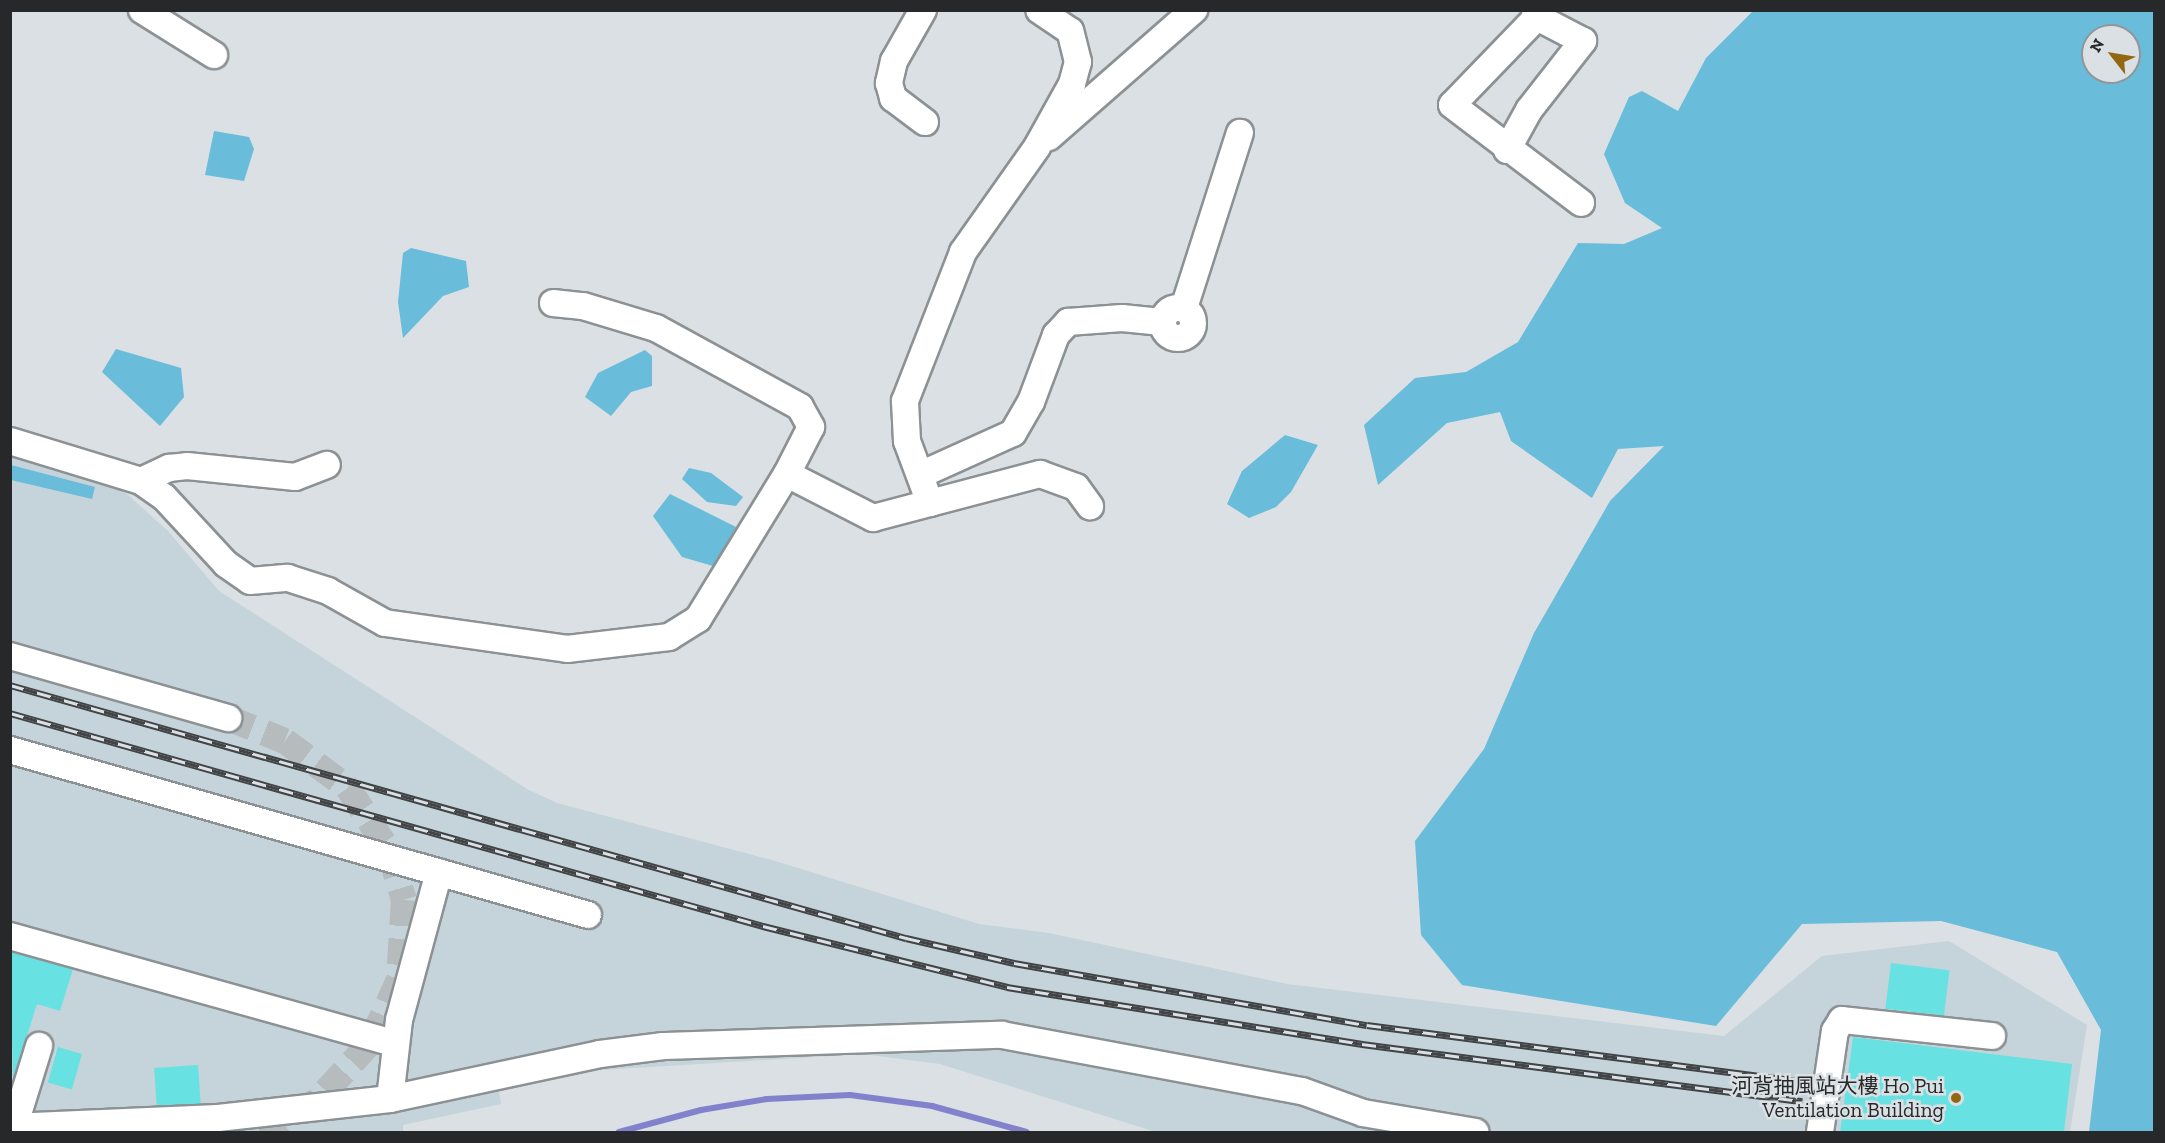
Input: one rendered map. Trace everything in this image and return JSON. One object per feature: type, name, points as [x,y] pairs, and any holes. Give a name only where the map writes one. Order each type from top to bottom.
[{"type":"street","points":[[142,10],[214,55]]},
{"type":"street","points":[[923,10],[894,61],[889,83],[892,98],[925,122]]},
{"type":"street","points":[[930,503],[908,441],[905,401],[935,313],[963,252],[1037,147],[1072,84],[1078,62],[1070,31],[1039,10]]},
{"type":"street","points":[[1037,147],[1194,10]]},
{"type":"street","points":[[1507,150],[1529,110],[1583,41],[1536,14],[1452,105],[1507,150],[1581,203]]},
{"type":"street","points":[[920,476],[1013,433],[1031,402],[1056,335],[1068,322],[1122,318],[1162,322],[1174,308],[1184,308],[1240,133]]},
{"type":"street","points":[[10,441],[141,481],[164,497],[226,564],[250,581],[288,578],[328,591],[385,623],[446,634],[567,649],[669,637],[698,619],[787,474],[811,427],[800,407],[656,328],[583,306],[553,303]]},
{"type":"street","points":[[141,481],[169,468],[187,466],[295,477],[327,465]]},
{"type":"street","points":[[787,474],[873,518],[1040,474],[1076,487],[1090,506]]},
{"type":"street","points":[[10,656],[228,718]]},
{"type":"street","points":[[10,750],[588,915]]},
{"type":"street","points":[[390,1099],[394,1043],[440,872]]},
{"type":"street","points":[[10,936],[394,1043]]},
{"type":"street","points":[[1820,1132],[1835,1031],[1842,1020],[1992,1036]]},
{"type":"street","points":[[39,1046],[18,1085],[12,1127],[218,1118],[390,1099],[600,1054],[663,1046],[1002,1035],[1302,1090],[1363,1113],[1475,1132]]},
{"type":"shaded area","points":[[1754,10],[2154,11],[2154,1132],[2089,1132],[2101,1030],[2057,952],[1941,921],[1802,924],[1716,1026],[1462,985],[1421,935],[1415,841],[1484,749],[1534,633],[1610,501],[1664,446],[1618,449],[1592,498],[1511,441],[1500,412],[1447,423],[1378,485],[1364,425],[1415,378],[1466,372],[1518,342],[1578,243],[1624,244],[1662,228],[1625,203],[1604,154],[1629,97],[1642,91],[1678,111],[1706,58]]},
{"type":"shaded area","points":[[214,131],[249,137],[254,149],[244,181],[205,175]]},
{"type":"shaded area","points":[[411,248],[466,261],[469,287],[443,296],[403,338],[398,302],[403,253]]},
{"type":"shaded area","points":[[116,349],[181,368],[184,397],[160,426],[102,372]]},
{"type":"shaded area","points":[[645,350],[652,356],[652,386],[631,392],[611,416],[585,397],[598,373]]},
{"type":"shaded area","points":[[1285,435],[1318,445],[1291,492],[1276,507],[1249,518],[1227,504],[1242,471]]},
{"type":"shaded area","points":[[10,455],[93,478],[127,494],[168,531],[219,591],[527,789],[557,803],[772,860],[979,924],[1049,933],[1287,984],[1724,1036],[1822,956],[1949,941],[2087,1025],[2070,1132],[1156,1132],[940,1064],[862,1054],[601,1070],[499,1091],[501,1104],[403,1125],[403,1132],[11,1132]]},
{"type":"shaded area","points":[[11,465],[95,487],[92,499],[11,480]]},
{"type":"shaded area","points":[[689,468],[711,473],[743,497],[736,506],[707,502],[682,479]]},
{"type":"shaded area","points":[[670,494],[736,527],[713,566],[682,557],[653,516]]},
{"type":"building","points":[[10,952],[73,969],[60,1011],[37,1004],[13,1079]]},
{"type":"building","points":[[1891,963],[1950,970],[1944,1016],[1885,1009]]},
{"type":"building","name":"河背抽風站大樓 Ho Pui Ventilation Building","points":[[1853,1037],[2072,1064],[2064,1132],[1840,1132]]},
{"type":"building","points":[[58,1047],[82,1054],[72,1089],[48,1083]]},
{"type":"building","points":[[198,1065],[201,1104],[157,1107],[154,1068]]},
{"type":"waterway","points":[[619,1132],[701,1110],[767,1099],[850,1095],[932,1106],[1027,1132]]},
{"type":"tunnel","points":[[228,718],[285,741],[348,788],[389,851],[404,900],[399,980],[370,1043],[317,1101],[259,1132]]},
{"type":"railway","points":[[10,685],[906,938],[1014,963],[1367,1025],[1804,1082]]},
{"type":"railway","points":[[10,713],[763,926],[1007,987],[1362,1044],[1802,1101]]},
{"type":"place","name":"河背抽風站大樓 Ho Pui Ventilation Building","points":[[1956,1098]]}]
